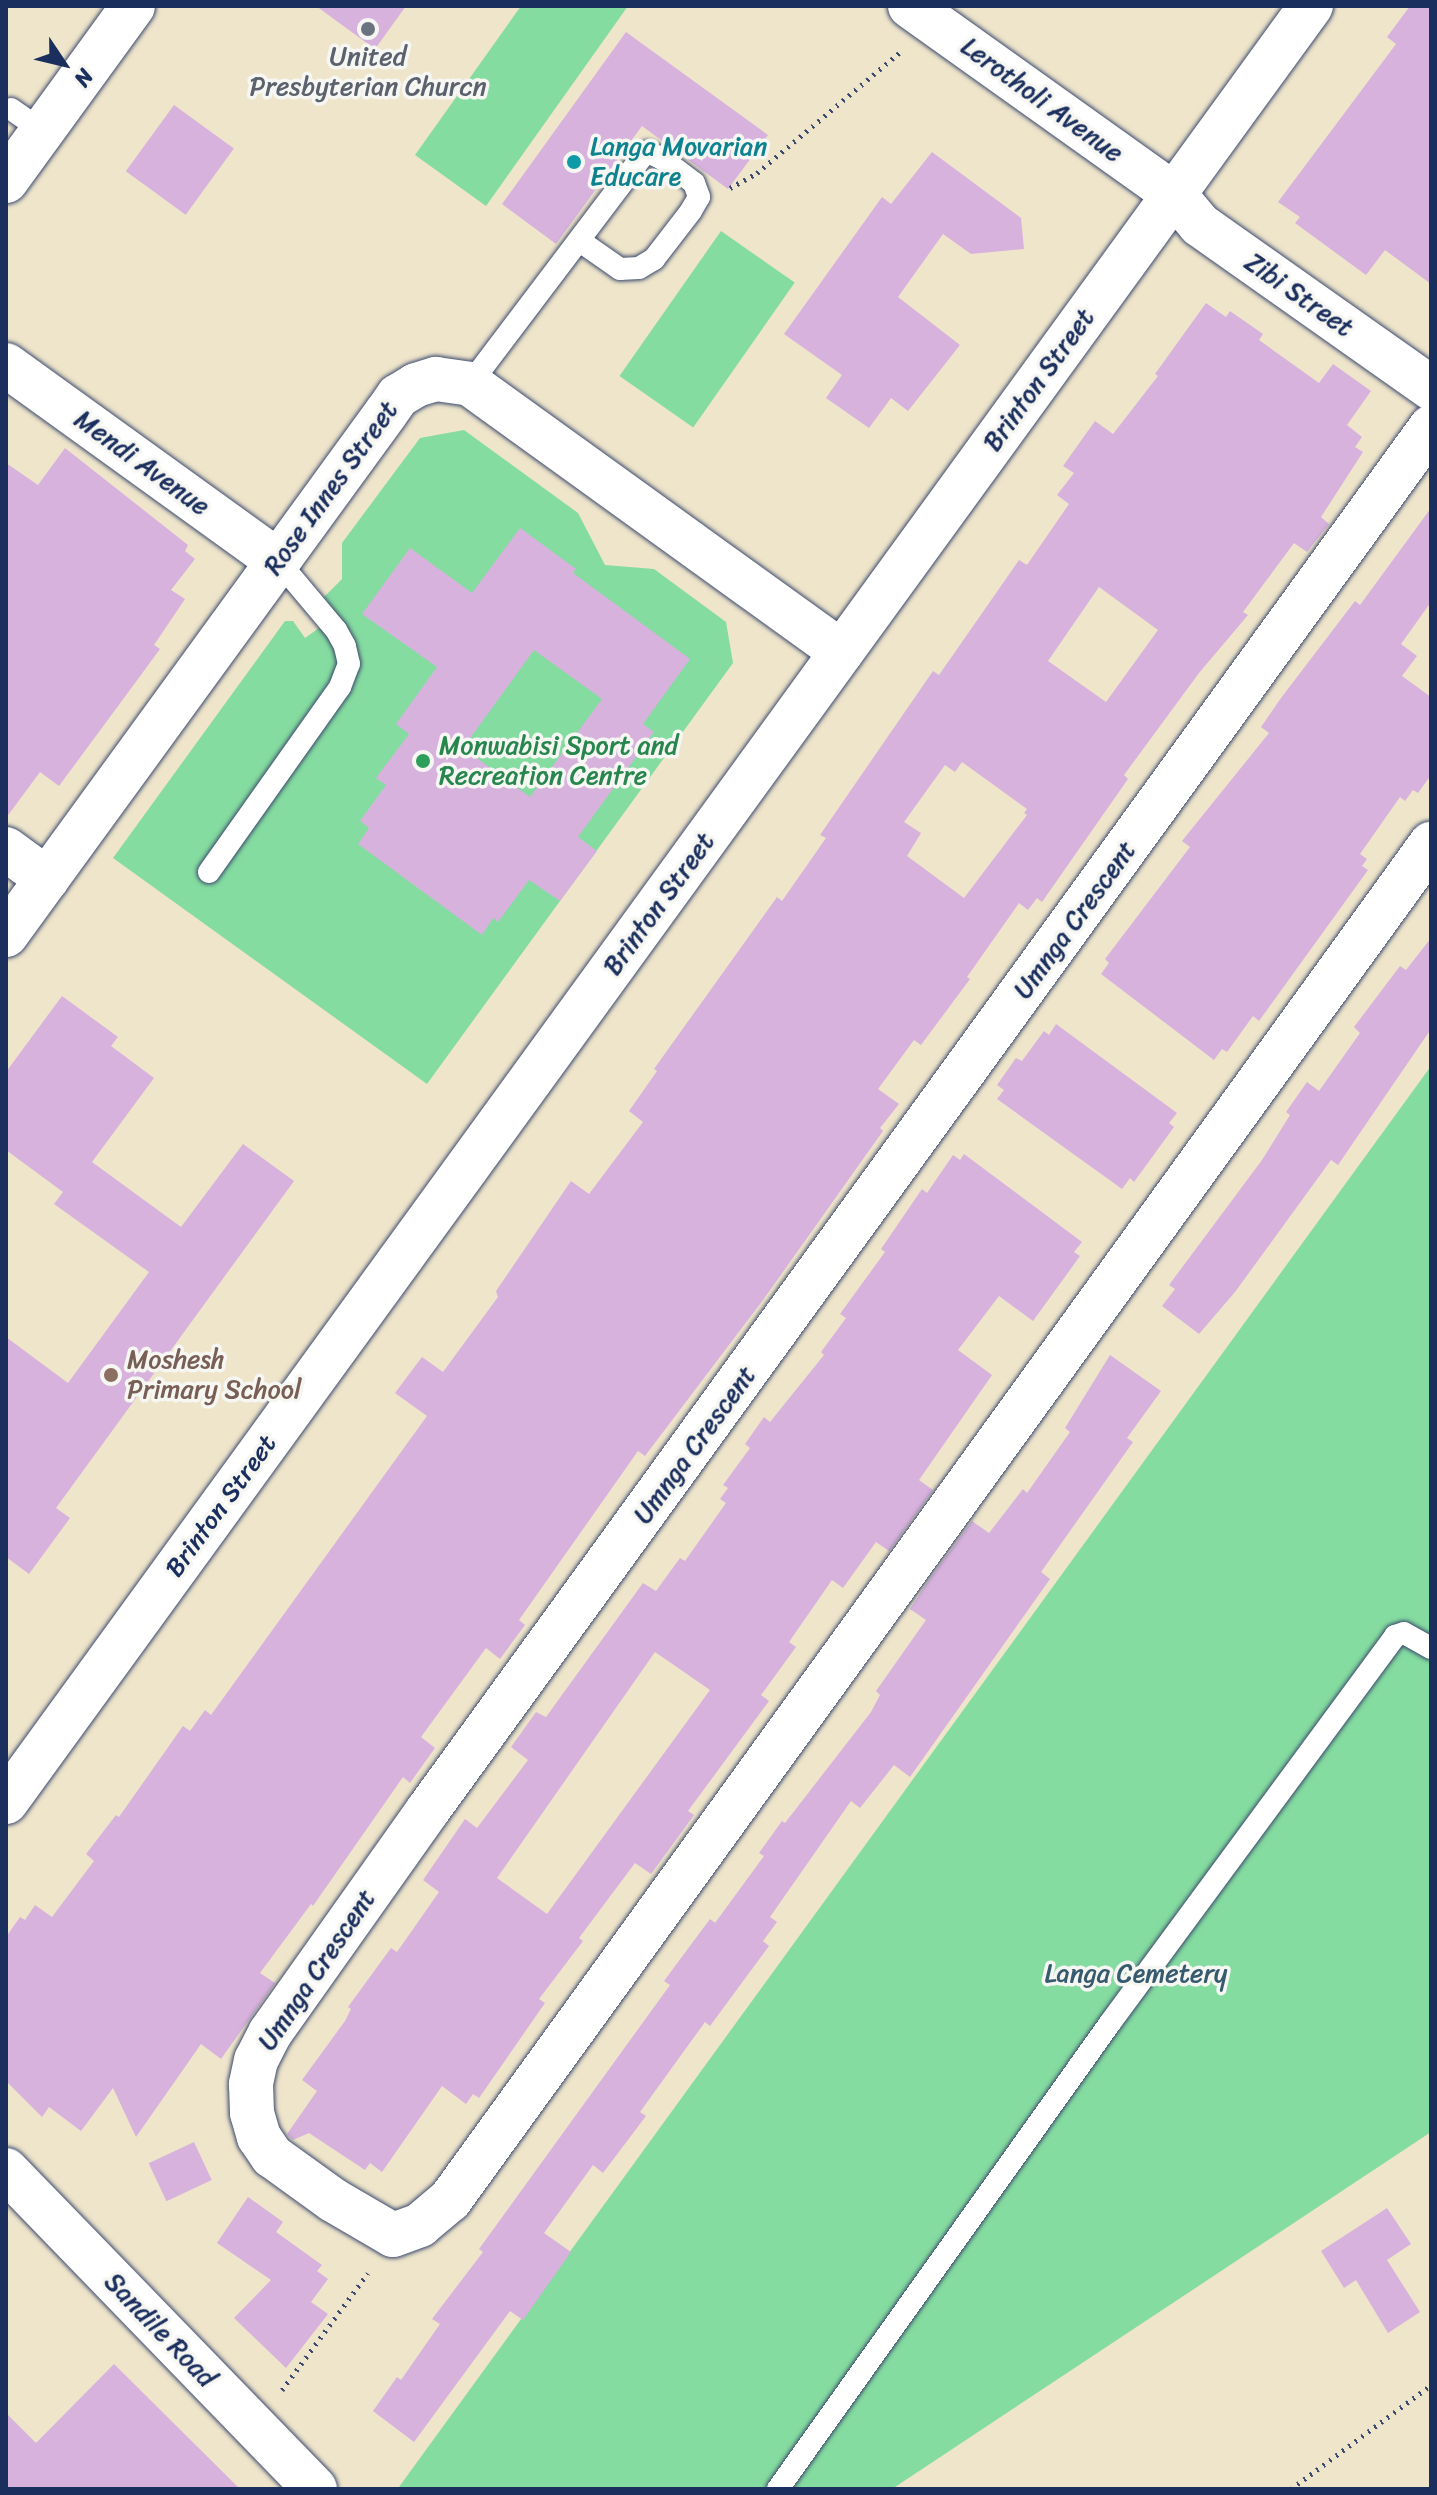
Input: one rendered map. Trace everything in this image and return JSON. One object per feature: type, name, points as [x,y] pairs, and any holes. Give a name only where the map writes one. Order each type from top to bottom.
[{"type":"street","points":[[6,181],[26,120],[133,6]]},
{"type":"street","name":"Brinton Street","points":[[6,1802],[1311,6]]},
{"type":"street","name":"Lerotholi Avenue","points":[[931,12],[1174,194]]},
{"type":"street","name":"Zibi Street","points":[[1174,194],[1200,225],[1431,388]]},
{"type":"street","name":"Mendi Avenue","points":[[6,365],[278,561]]},
{"type":"street","name":"Rose Innes Street","points":[[6,935],[398,396],[436,379],[470,384]]},
{"type":"street","points":[[470,384],[842,652]]},
{"type":"street","name":"Umnga Crescent","points":[[393,2235],[292,2172],[272,2156],[259,2137],[252,2113],[251,2084],[256,2060],[270,2033],[428,1810],[1431,427]]},
{"type":"street","points":[[393,2235],[405,2232],[433,2216],[467,2178],[1431,844]]},
{"type":"street","points":[[6,849],[47,879]]},
{"type":"street","name":"Sandile Road","points":[[6,2170],[315,2489]]},
{"type":"lane","points":[[470,384],[648,152],[694,183],[699,197],[691,211],[654,259],[639,268],[620,269],[580,241]]},
{"type":"lane","points":[[209,872],[340,687],[349,664],[345,646],[336,630],[278,561]]},
{"type":"lane","points":[[778,2489],[1101,2036],[1395,1636],[1404,1633],[1431,1648]]},
{"type":"path","points":[[691,211],[757,173],[931,12]]},
{"type":"path","points":[[254,2428],[393,2235]]},
{"type":"path","points":[[1291,2489],[1431,2385]]},
{"type":"green space","points":[[521,6],[628,6],[486,206],[415,155]]},
{"type":"green space","points":[[721,231],[795,283],[693,428],[619,376]]},
{"type":"green space","name":"Monwabisi Sport and Recreation Centre","points":[[464,430],[578,513],[605,565],[654,569],[726,622],[733,663],[427,1084],[113,858],[285,621],[293,621],[305,638],[337,615],[324,597],[342,579],[342,543],[420,438]]},
{"type":"green space","name":"Langa Cemetery","points":[[1431,1066],[1431,2132],[892,2489],[401,2489],[399,2487]]},
{"type":"building","name":"United Presbyterian Churcn","points":[[316,6],[406,6],[375,49]]},
{"type":"building","points":[[1410,6],[1431,6],[1431,284],[1385,250],[1366,275],[1295,223],[1300,217],[1278,202],[1396,44],[1387,37]]},
{"type":"building","name":"Langa Movarian Educare","points":[[626,32],[768,135],[728,189],[642,126],[556,244],[502,204]]},
{"type":"building","points":[[174,105],[234,148],[186,215],[126,171]]},
{"type":"building","points":[[932,152],[1021,218],[1024,249],[971,254],[943,234],[898,297],[960,345],[908,411],[891,398],[869,428],[826,398],[842,375],[784,334],[882,197],[891,204]]},
{"type":"building","points":[[1206,303],[1226,317],[1230,311],[1263,334],[1259,340],[1319,383],[1333,364],[1371,391],[1347,425],[1362,437],[1355,447],[1363,452],[1321,517],[1329,524],[1307,552],[1294,543],[1243,612],[1248,615],[1199,673],[1124,775],[1128,779],[1042,902],[1037,898],[1028,910],[1019,903],[967,977],[970,979],[921,1045],[914,1040],[878,1089],[899,1104],[880,1128],[883,1131],[763,1300],[645,1456],[638,1451],[519,1620],[525,1625],[500,1659],[486,1648],[421,1737],[435,1748],[410,1783],[403,1777],[313,1906],[311,1904],[260,1973],[275,1983],[221,2059],[201,2044],[136,2137],[113,2088],[81,2131],[49,2107],[42,2117],[6,2081],[6,1937],[20,1917],[25,1920],[35,1905],[52,1917],[94,1861],[86,1854],[116,1815],[119,1817],[183,1726],[190,1731],[205,1710],[211,1715],[427,1416],[395,1393],[422,1357],[443,1372],[498,1297],[496,1291],[571,1181],[589,1194],[643,1122],[629,1111],[657,1071],[654,1069],[777,897],[782,901],[826,838],[820,835],[933,671],[939,675],[1019,560],[1027,565],[1069,504],[1057,495],[1074,473],[1063,466],[1095,421],[1113,434],[1158,376],[1155,374]],"holes":[[[1099,587],[1158,630],[1106,702],[1048,661]],[[962,762],[1027,809],[1024,813],[1027,815],[964,898],[907,856],[921,833],[904,822],[945,765],[955,772]]]},
{"type":"building","points":[[65,448],[188,545],[185,551],[195,559],[171,590],[185,599],[154,645],[160,649],[59,786],[40,772],[6,818],[6,463],[38,485]]},
{"type":"building","points":[[1431,508],[1431,602],[1401,644],[1417,656],[1402,676],[1431,697],[1431,775],[1418,793],[1413,790],[1405,801],[1400,797],[1360,854],[1367,859],[1362,866],[1368,870],[1259,1021],[1253,1016],[1227,1052],[1222,1049],[1214,1060],[1101,974],[1109,963],[1105,959],[1190,847],[1182,841],[1269,733],[1261,727],[1281,698],[1355,601],[1360,605]]},
{"type":"building","points":[[520,528],[576,569],[573,573],[690,659],[643,724],[654,732],[578,837],[597,851],[560,901],[529,880],[498,922],[493,918],[482,935],[358,844],[369,828],[360,821],[386,785],[376,778],[409,734],[396,724],[437,667],[362,614],[410,548],[472,593]],"holes":[[[534,650],[602,699],[530,797],[463,748]]]},
{"type":"building","points":[[1431,938],[1431,1029],[1338,1165],[1331,1160],[1235,1292],[1199,1334],[1162,1306],[1175,1289],[1169,1285],[1262,1160],[1290,1115],[1286,1112],[1307,1082],[1319,1091],[1360,1033],[1354,1027],[1400,966],[1406,970]]},
{"type":"building","points":[[62,996],[118,1037],[111,1046],[154,1078],[92,1162],[181,1227],[243,1144],[294,1181],[56,1508],[70,1518],[29,1574],[6,1557],[6,1337],[68,1383],[149,1272],[54,1204],[63,1192],[6,1150],[6,1072]]},
{"type":"building","points":[[1056,1024],[1177,1113],[1169,1123],[1174,1127],[1134,1182],[1130,1178],[1122,1189],[997,1099],[1004,1090],[997,1085],[1016,1058],[1022,1061],[1044,1031],[1049,1035]]},
{"type":"building","points":[[964,1154],[1082,1242],[1074,1252],[1080,1256],[1033,1321],[999,1296],[958,1350],[992,1375],[919,1480],[933,1490],[889,1551],[876,1542],[843,1588],[832,1580],[789,1642],[796,1647],[761,1695],[769,1701],[688,1811],[694,1815],[651,1874],[635,1863],[579,1938],[583,1941],[539,1999],[545,2003],[479,2098],[473,2094],[466,2104],[442,2086],[382,2172],[370,2163],[365,2170],[309,2133],[293,2140],[287,2134],[317,2091],[302,2080],[345,2021],[351,2009],[348,2007],[391,1948],[397,1952],[439,1892],[423,1880],[465,1819],[477,1828],[528,1760],[511,1747],[536,1712],[546,1717],[643,1583],[656,1591],[680,1558],[685,1561],[726,1503],[720,1499],[728,1488],[723,1485],[750,1448],[745,1444],[764,1417],[770,1422],[824,1355],[821,1352],[846,1318],[840,1314],[885,1252],[881,1249],[922,1189],[927,1193],[953,1155],[960,1160]],"holes":[[[655,1652],[710,1690],[547,1914],[497,1878]]]},
{"type":"building","points":[[1110,1355],[1161,1391],[1127,1438],[1133,1442],[1041,1572],[1050,1579],[910,1777],[894,1765],[860,1808],[851,1801],[770,1917],[777,1922],[763,1941],[769,1946],[710,2026],[705,2022],[640,2112],[646,2116],[603,2173],[593,2165],[544,2233],[571,2252],[523,2320],[510,2311],[414,2442],[373,2411],[397,2377],[401,2380],[440,2324],[432,2319],[483,2252],[479,2249],[670,1985],[664,1981],[710,1919],[715,1923],[764,1856],[759,1853],[782,1821],[785,1823],[871,1712],[880,1695],[876,1691],[926,1620],[910,1609],[929,1580],[972,1521],[989,1533],[1023,1489],[1027,1493],[1070,1432],[1065,1428]]},
{"type":"building","points":[[194,2142],[212,2180],[166,2201],[149,2163]]},
{"type":"building","points":[[248,2197],[283,2222],[276,2232],[322,2265],[317,2271],[328,2279],[311,2302],[328,2314],[286,2368],[234,2318],[271,2280],[217,2243]]},
{"type":"building","points":[[1387,2208],[1411,2244],[1387,2260],[1420,2312],[1388,2333],[1356,2280],[1344,2288],[1321,2251]]},
{"type":"building","points":[[114,2364],[240,2489],[6,2489],[6,2413],[36,2443]]},
{"type":"place","name":"United Presbyterian Churcn","points":[[368,29]]},
{"type":"place","name":"Langa Movarian Educare","points":[[574,162]]},
{"type":"place","name":"Monwabisi Sport and Recreation Centre","points":[[423,761]]},
{"type":"place","name":"Moshesh Primary School","points":[[111,1375]]}]
